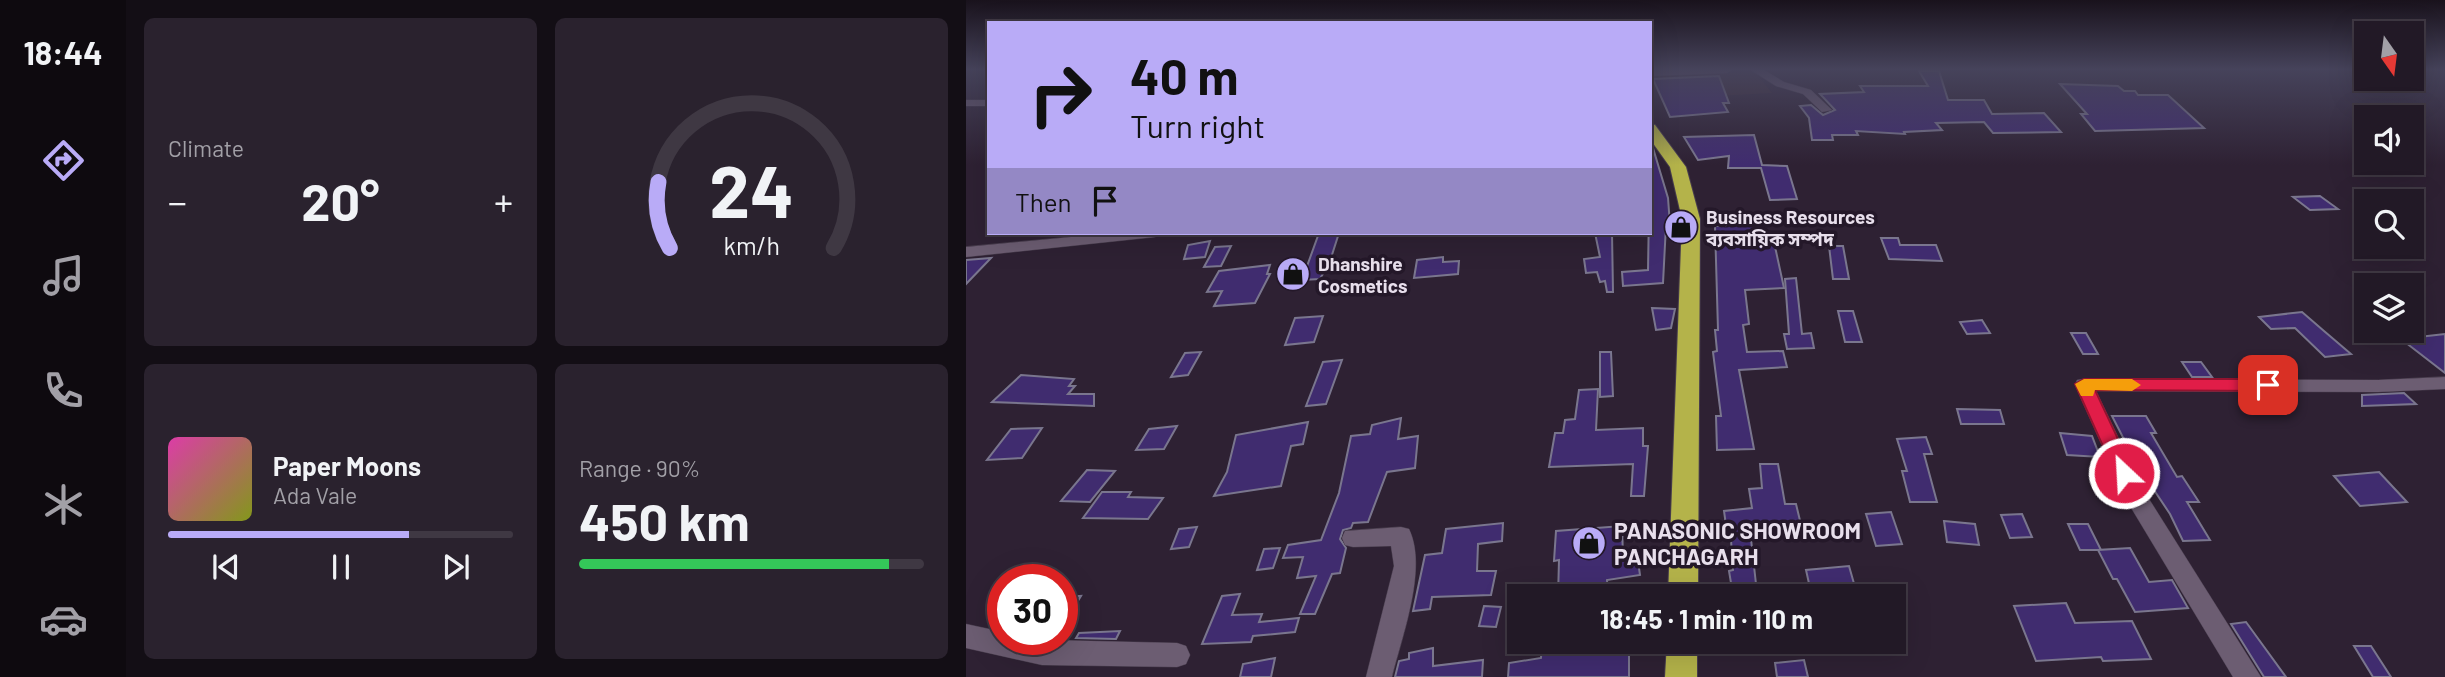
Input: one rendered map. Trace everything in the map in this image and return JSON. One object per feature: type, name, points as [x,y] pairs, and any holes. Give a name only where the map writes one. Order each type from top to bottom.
[{"type":"highway","points":[[1652,131],[1678,167],[1687,192],[1691,219],[1683,584]]},
{"type":"highway","points":[[1681,677],[1682,654]]},
{"type":"street","points":[[1817,102],[1826,110]]},
{"type":"street","points":[[966,103],[987,103]]},
{"type":"street","points":[[966,252],[1135,235]]},
{"type":"street","points":[[2248,677],[2134,495],[2084,384],[2378,386],[2445,383]]},
{"type":"street","points":[[1353,538],[1401,536],[1406,565],[1379,677]]},
{"type":"street","points":[[966,636],[1042,653],[1177,655]]},
{"type":"building","points":[[1663,102],[1729,103],[1723,103],[1728,112],[1670,117]]},
{"type":"building","points":[[1827,102],[1985,102],[1992,114],[2044,113],[2061,132],[1993,133],[1984,122],[1936,123],[1942,130],[1904,132],[1905,134],[1856,131],[1858,135],[1832,135],[1833,140],[1812,140],[1809,118],[1800,106],[1811,105],[1823,115],[1835,110]]},
{"type":"building","points":[[2076,102],[2175,102],[2204,128],[2095,131],[2081,114],[2087,114]]},
{"type":"building","points":[[1754,135],[1762,165],[1787,166],[1797,199],[1770,200],[1761,168],[1728,168],[1729,156],[1698,160],[1684,137]]},
{"type":"building","points":[[1652,148],[1668,198],[1670,225],[1666,225],[1663,283],[1623,286],[1622,272],[1648,270],[1649,235],[1652,235]]},
{"type":"building","points":[[2320,196],[2338,209],[2310,210],[2293,197]]},
{"type":"building","points":[[1753,225],[1754,242],[1774,242],[1784,288],[1745,290],[1749,324],[1743,325],[1747,352],[1783,351],[1787,367],[1739,370],[1754,449],[1717,450],[1716,416],[1721,416],[1713,352],[1717,351],[1715,330],[1718,330],[1715,226]]},
{"type":"building","points":[[1318,235],[1338,235],[1330,261],[1320,279],[1302,280]]},
{"type":"building","points":[[1595,235],[1612,235],[1613,292],[1607,292],[1605,281],[1600,282],[1597,272],[1586,273],[1584,259],[1600,257]]},
{"type":"building","points":[[1881,238],[1898,238],[1900,245],[1936,245],[1942,261],[1889,259]]},
{"type":"building","points":[[1210,241],[1205,257],[1184,259],[1188,245]]},
{"type":"building","points":[[1231,246],[1221,266],[1204,267],[1215,247]]},
{"type":"building","points":[[1829,246],[1843,246],[1849,279],[1833,279]]},
{"type":"building","points":[[1443,257],[1443,262],[1459,261],[1458,274],[1414,278],[1417,260]]},
{"type":"building","points":[[991,258],[966,284],[966,260]]},
{"type":"building","points":[[1270,265],[1267,274],[1270,274],[1255,303],[1214,306],[1222,291],[1207,292],[1219,271]]},
{"type":"building","points":[[1796,278],[1802,334],[1811,333],[1814,348],[1787,349],[1784,334],[1789,334],[1785,279]]},
{"type":"building","points":[[1652,308],[1675,309],[1671,328],[1656,330]]},
{"type":"building","points":[[1838,311],[1853,311],[1862,342],[1845,342]]},
{"type":"building","points":[[2302,312],[2351,354],[2325,357],[2295,328],[2271,329],[2259,317]]},
{"type":"building","points":[[1323,316],[1314,342],[1285,345],[1295,318]]},
{"type":"building","points":[[1982,320],[1990,333],[1967,334],[1960,322]]},
{"type":"building","points":[[2071,333],[2086,333],[2098,354],[2083,354]]},
{"type":"building","points":[[2445,334],[2445,373],[2406,343],[2424,343],[2424,336]]},
{"type":"building","points":[[1201,352],[1188,375],[1171,377],[1185,353]]},
{"type":"building","points":[[1600,352],[1611,352],[1613,396],[1600,397]]},
{"type":"building","points":[[1342,360],[1326,404],[1306,406],[1323,362]]},
{"type":"building","points":[[2182,362],[2201,362],[2212,377],[2192,377]]},
{"type":"building","points":[[1021,375],[1074,379],[1069,386],[1075,386],[1068,394],[1094,394],[1094,406],[992,402]]},
{"type":"building","points":[[1598,389],[1596,430],[1643,428],[1643,446],[1648,446],[1644,496],[1631,496],[1633,464],[1549,467],[1555,433],[1563,433],[1565,420],[1575,419],[1579,390]]},
{"type":"building","points":[[2404,393],[2416,404],[2362,406],[2362,395]]},
{"type":"building","points":[[1957,409],[2000,410],[2004,424],[1961,424]]},
{"type":"building","points":[[2112,416],[2146,416],[2156,433],[2151,433],[2177,477],[2182,476],[2199,502],[2187,502],[2210,540],[2183,541],[2170,514],[2138,466],[2135,466]]},
{"type":"building","points":[[1401,418],[1398,439],[1418,436],[1415,468],[1387,472],[1368,522],[1353,523],[1351,528],[1343,530],[1340,539],[1346,548],[1340,573],[1332,574],[1315,614],[1300,614],[1316,576],[1297,578],[1303,557],[1283,558],[1288,545],[1321,540],[1339,493],[1351,436],[1370,434],[1372,425]]},
{"type":"building","points":[[1308,422],[1303,444],[1291,446],[1281,486],[1214,496],[1227,472],[1236,435]]},
{"type":"building","points":[[1177,426],[1164,449],[1136,450],[1149,429]]},
{"type":"building","points":[[1042,428],[1022,458],[987,460],[1011,429]]},
{"type":"building","points":[[2060,433],[2092,436],[2100,457],[2067,455]]},
{"type":"building","points":[[1926,437],[1932,454],[1924,454],[1937,502],[1910,502],[1902,471],[1907,471],[1897,439]]},
{"type":"building","points":[[1760,464],[1778,464],[1785,504],[1796,504],[1803,533],[1751,539],[1756,584],[1731,584],[1729,571],[1733,570],[1731,540],[1728,540],[1724,511],[1752,508],[1749,489],[1762,488]]},
{"type":"building","points":[[1087,470],[1115,471],[1090,502],[1061,501]]},
{"type":"building","points":[[2379,472],[2407,502],[2360,506],[2334,476]]},
{"type":"building","points":[[1102,492],[1131,492],[1128,497],[1163,498],[1148,519],[1083,518]]},
{"type":"building","points":[[1891,512],[1902,544],[1876,546],[1866,514]]},
{"type":"building","points":[[2022,514],[2032,537],[2010,538],[2001,515]]},
{"type":"building","points":[[1944,521],[1975,524],[1979,545],[1947,542]]},
{"type":"building","points":[[1503,523],[1502,541],[1478,544],[1477,571],[1496,571],[1491,595],[1432,597],[1430,609],[1413,611],[1425,555],[1442,553],[1446,529]]},
{"type":"building","points":[[2068,524],[2088,524],[2101,550],[2080,550]]},
{"type":"building","points":[[1622,526],[1623,556],[1637,554],[1640,575],[1607,580],[1607,584],[1558,584],[1559,560],[1554,561],[1556,531]]},
{"type":"building","points":[[1197,527],[1189,547],[1171,549],[1179,529]]},
{"type":"building","points":[[1280,548],[1273,568],[1257,570],[1264,549]]},
{"type":"building","points":[[2130,548],[2149,582],[2172,580],[2188,608],[2135,612],[2098,550]]},
{"type":"building","points":[[1849,566],[1854,584],[1809,584],[1806,570]]},
{"type":"building","points":[[1240,594],[1232,615],[1262,614],[1259,622],[1299,618],[1295,632],[1253,636],[1251,642],[1202,644],[1222,596]]},
{"type":"building","points":[[2066,603],[2075,623],[2132,621],[2151,659],[2103,661],[2101,657],[2036,661],[2014,606]]},
{"type":"building","points":[[1484,606],[1501,607],[1496,627],[1479,626]]},
{"type":"building","points":[[2246,622],[2286,677],[2264,677],[2231,624]]},
{"type":"building","points":[[1120,631],[1116,639],[1078,638],[1079,633]]},
{"type":"building","points":[[2354,646],[2371,646],[2391,677],[2373,677]]},
{"type":"building","points":[[1433,648],[1433,666],[1483,660],[1482,677],[1395,677],[1399,661],[1409,659],[1409,653]]},
{"type":"building","points":[[1541,654],[1629,654],[1629,677],[1508,677],[1509,663],[1541,658]]},
{"type":"building","points":[[1275,658],[1271,677],[1240,677],[1243,664]]},
{"type":"building","points":[[1804,660],[1808,677],[1777,677],[1775,663]]},
{"type":"slow traffic","points":[[2087,391],[2084,384],[2132,385]]},
{"type":"place","name":"Business Resources ব্যবসায়িক সম্পদ","points":[[1681,227]]},
{"type":"place","name":"Dhanshire Cosmetics","points":[[1293,274]]},
{"type":"place","name":"PANASONIC SHOWROOM PANCHAGARH","points":[[1589,543]]},
{"type":"route","points":[[2124,473],[2084,384],[2268,385]]}]
